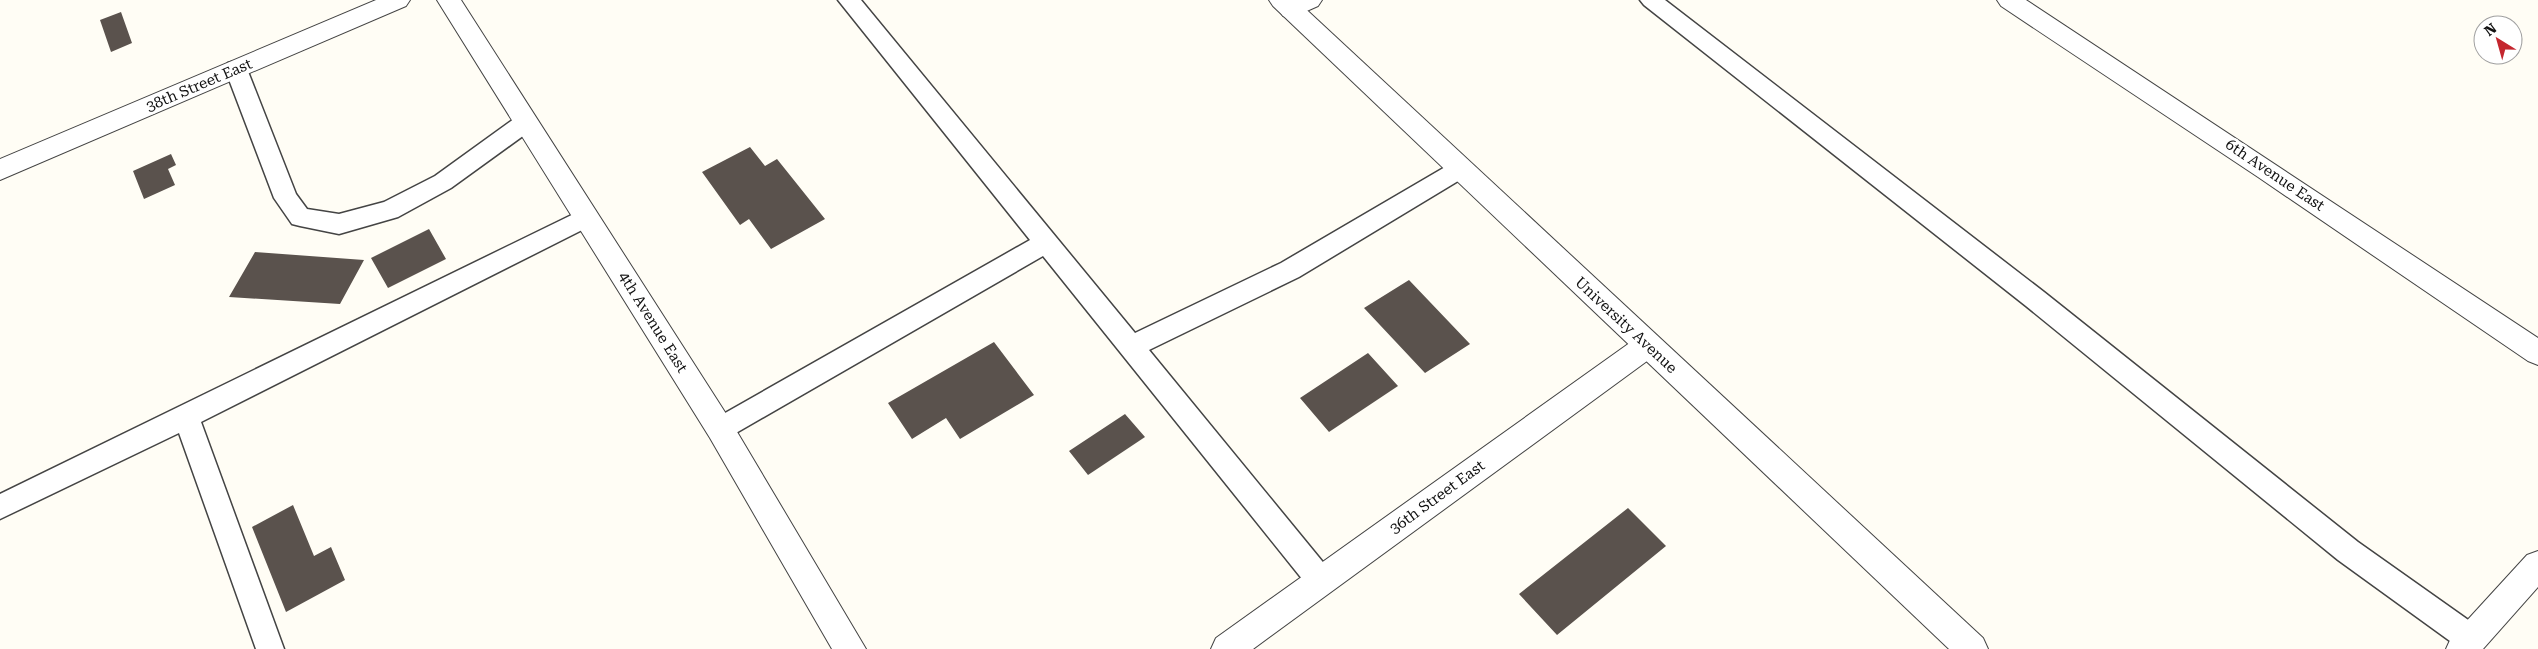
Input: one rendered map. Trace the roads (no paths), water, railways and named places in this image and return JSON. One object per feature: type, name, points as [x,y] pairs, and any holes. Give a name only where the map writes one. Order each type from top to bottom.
[{"type":"street","name":"38th Street East","points":[[0,170],[398,0]]},
{"type":"street","name":"4th Avenue East","points":[[449,0],[720,429],[850,649]]},
{"type":"street","name":"6th Avenue East","points":[[2009,0],[2267,170],[2538,353]]},
{"type":"street","name":"University Avenue","points":[[1294,3],[1460,169],[1972,649]]},
{"type":"street","name":"36th Street East","points":[[1227,649],[1648,345]]},
{"type":"street","points":[[2466,644],[2538,565]]},
{"type":"lane","points":[[849,0],[1321,581]]},
{"type":"lane","points":[[1651,0],[2035,299],[2466,644]]},
{"type":"lane","points":[[236,69],[286,198],[300,217],[339,224],[390,210],[443,182],[526,122]]},
{"type":"lane","points":[[1130,347],[1290,270],[1460,169]]},
{"type":"lane","points":[[0,507],[186,417],[586,217]]},
{"type":"lane","points":[[720,429],[1046,243]]},
{"type":"lane","points":[[186,417],[270,649]]}]
